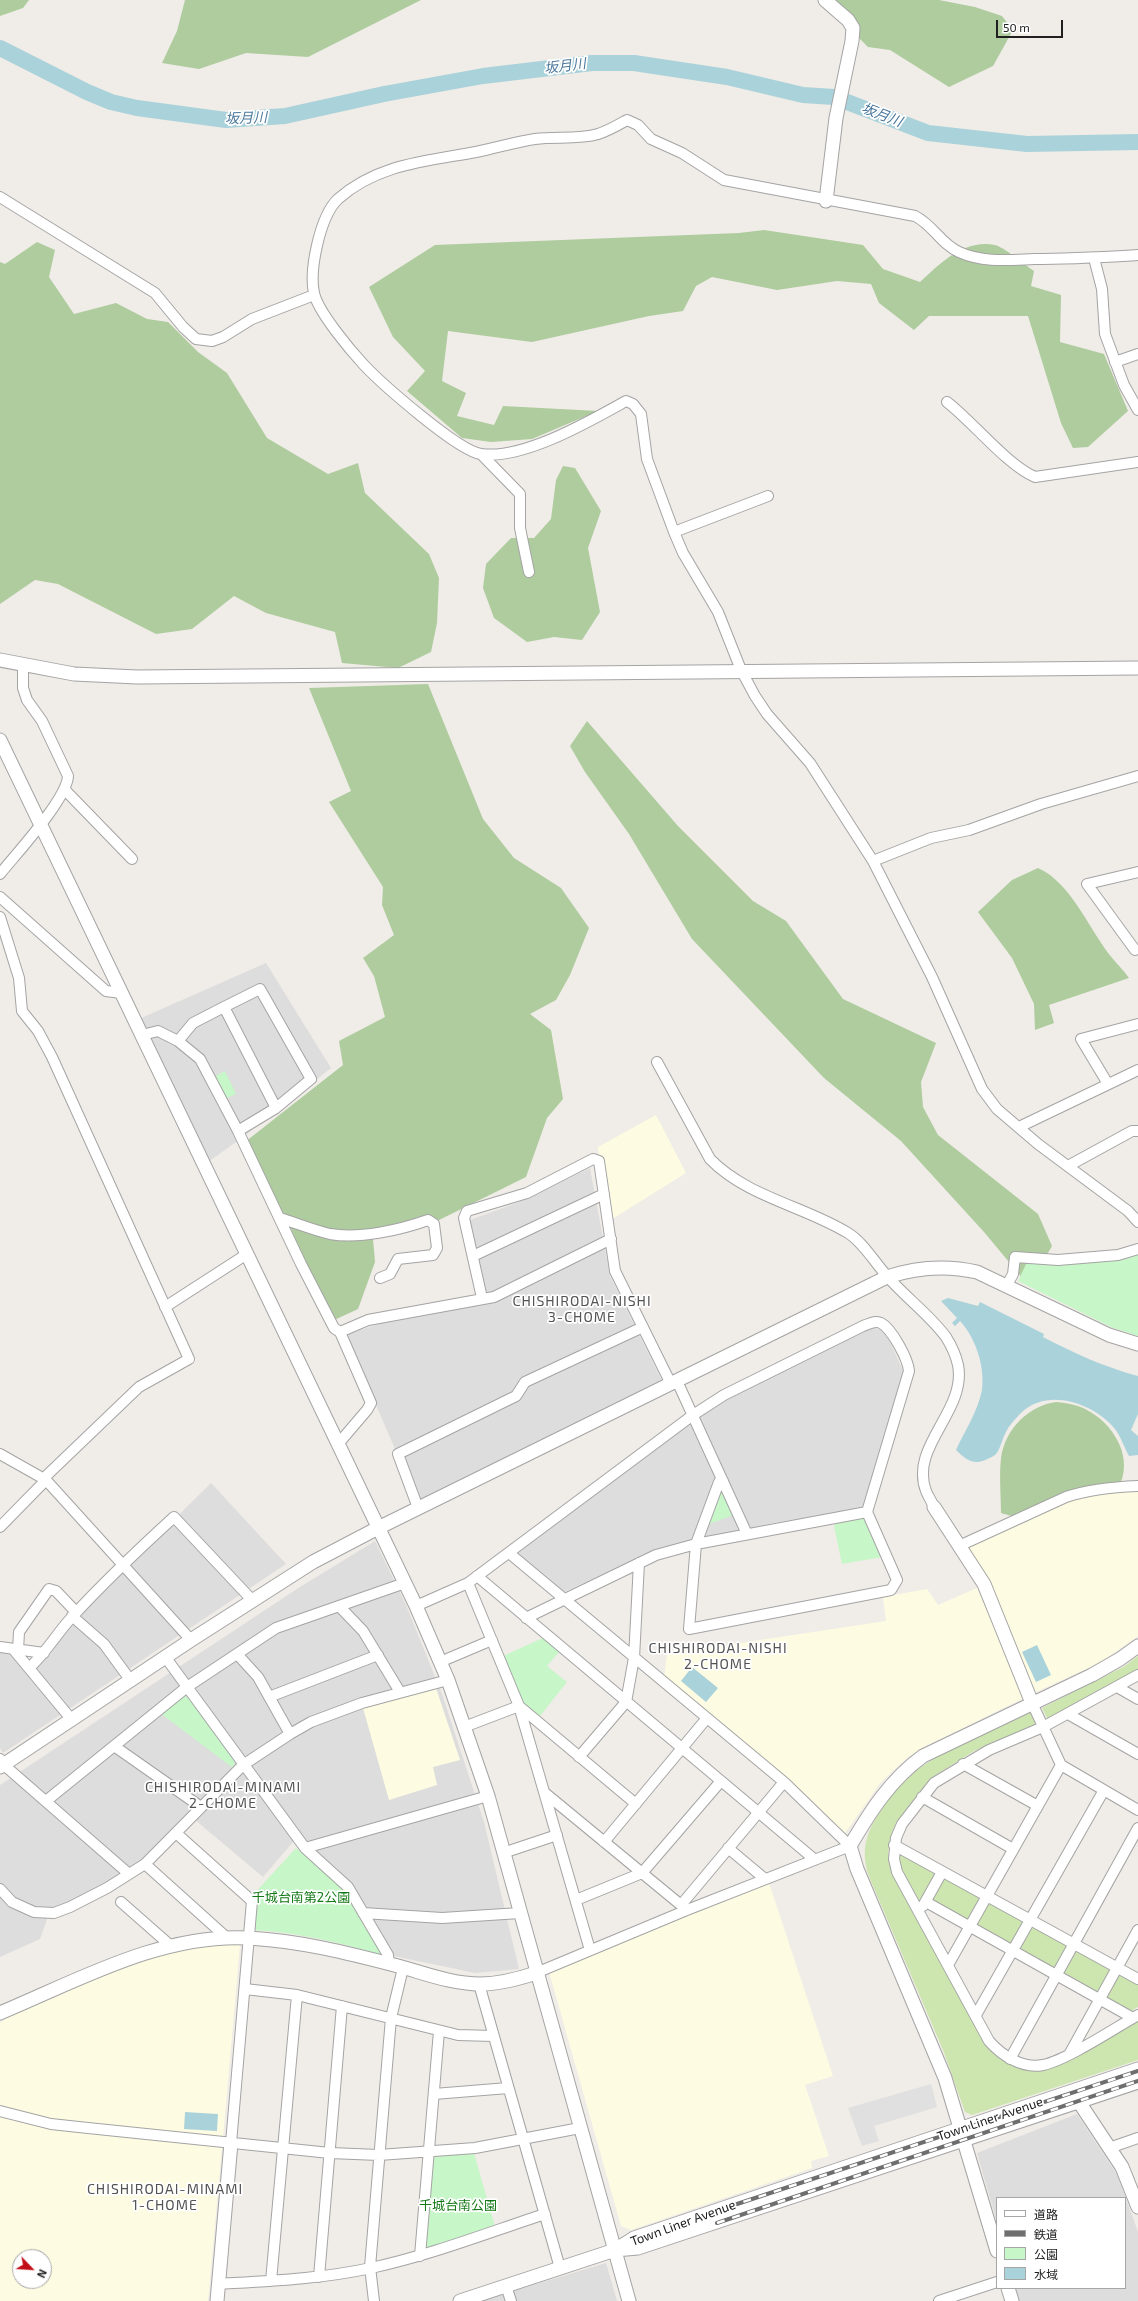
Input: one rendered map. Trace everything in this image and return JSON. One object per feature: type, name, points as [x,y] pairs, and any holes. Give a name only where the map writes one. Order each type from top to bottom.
[{"type":"street","points":[[825,0],[848,20],[853,28],[845,80],[836,118],[826,201]]},
{"type":"street","points":[[1138,255],[1094,258],[982,259],[959,253],[947,246],[925,221],[915,216],[826,201],[724,180],[682,154],[651,139],[638,125],[627,120],[598,135],[535,139],[476,152],[418,161],[390,168],[363,181],[337,200],[326,216],[316,249],[314,295],[337,332],[364,365],[440,431],[471,452],[482,455],[506,453],[527,448],[582,426],[626,401],[633,404],[641,414],[647,458],[674,532],[718,612],[741,670],[767,714],[810,763],[873,861],[932,977],[982,1089],[997,1109],[1068,1166],[1128,1211],[1138,1222]]},
{"type":"street","points":[[0,197],[155,293],[183,327],[196,339],[212,341],[223,337],[252,319],[314,295]]},
{"type":"street","points":[[1094,258],[1102,289],[1105,334],[1124,385],[1138,410]]},
{"type":"street","points":[[1115,362],[1138,354]]},
{"type":"street","points":[[947,402],[966,417],[1022,472],[1035,477],[1138,462]]},
{"type":"street","points":[[482,455],[520,494],[520,528],[529,572]]},
{"type":"street","points":[[674,532],[768,496]]},
{"type":"street","points":[[0,660],[74,674],[137,677],[741,670],[1138,668]]},
{"type":"street","points":[[0,874],[65,790],[68,776],[42,721],[25,694],[23,688],[23,664]]},
{"type":"street","points":[[0,740],[416,1606],[448,1680],[488,1796],[536,1973],[630,2301]]},
{"type":"street","points":[[873,861],[931,838],[969,830],[1049,802],[1138,776]]},
{"type":"street","points":[[65,790],[132,860]]},
{"type":"street","points":[[1137,952],[1087,884],[1138,872]]},
{"type":"street","points":[[0,897],[106,991],[122,993]]},
{"type":"street","points":[[0,917],[19,978],[22,1011],[38,1032],[52,1057],[189,1359],[139,1387],[2,1521]]},
{"type":"street","points":[[178,1041],[192,1023],[260,989],[311,1079],[276,1108],[238,1131]]},
{"type":"street","points":[[224,1007],[276,1108]]},
{"type":"street","points":[[1108,1084],[1081,1039],[1138,1024]]},
{"type":"street","points":[[142,1035],[158,1031],[178,1041],[200,1059],[238,1131],[301,1264],[334,1328],[340,1332],[371,1403],[367,1410],[338,1444]]},
{"type":"street","points":[[657,1062],[710,1159],[722,1171],[745,1185],[850,1234],[887,1277],[945,1337],[958,1365],[959,1383],[954,1403],[927,1453],[924,1470],[926,1490],[934,1507],[984,1584],[1032,1703],[1061,1765],[1138,1810]]},
{"type":"street","points":[[1019,1127],[1138,1070]]},
{"type":"street","points":[[1068,1166],[1132,1131],[1138,1131]]},
{"type":"street","points":[[482,1298],[464,1218],[467,1211],[527,1193],[593,1159],[599,1160],[615,1271],[643,1327],[693,1415],[747,1534]]},
{"type":"street","points":[[472,1256],[604,1194]]},
{"type":"street","points":[[280,1218],[331,1234],[372,1234],[401,1230],[428,1220],[434,1224],[437,1248],[433,1255],[398,1259],[390,1274],[380,1278]]},
{"type":"street","points":[[340,1332],[368,1320],[463,1304],[482,1298],[494,1297],[611,1239]]},
{"type":"street","points":[[1007,1285],[1012,1274],[1015,1258],[1047,1260],[1091,1258],[1118,1255],[1138,1249]]},
{"type":"street","points":[[165,1307],[247,1254]]},
{"type":"street","points":[[129,1874],[46,1801],[1,1764],[72,1720],[313,1562],[418,1508],[887,1277],[905,1271],[931,1267],[958,1268],[977,1272],[1109,1335],[1138,1344]]},
{"type":"street","points":[[416,1606],[468,1583],[693,1415],[724,1395],[819,1346],[863,1326],[875,1322],[881,1324],[889,1331],[908,1364],[909,1371],[866,1512],[897,1580],[891,1590],[689,1629],[696,1544],[719,1482],[723,1481]]},
{"type":"street","points":[[418,1508],[398,1454],[516,1396],[525,1382],[643,1327]]},
{"type":"street","points":[[0,1454],[45,1479],[192,1640]]},
{"type":"street","points":[[959,1546],[1066,1497],[1105,1488],[1138,1486]]},
{"type":"street","points":[[526,1618],[656,1555],[696,1544],[866,1512]]},
{"type":"street","points":[[29,1668],[44,1653],[56,1634],[74,1614],[122,1565],[174,1517],[252,1601]]},
{"type":"street","points":[[509,1553],[784,1782],[850,1846],[857,1869],[945,2078],[996,2248]]},
{"type":"street","points":[[580,1757],[626,1702],[634,1658],[639,1563]]},
{"type":"street","points":[[477,1576],[814,1859]]},
{"type":"street","points":[[46,1801],[187,1687],[276,1628],[405,1583]]},
{"type":"street","points":[[468,1583],[519,1706],[590,1950]]},
{"type":"street","points":[[72,1720],[29,1668],[16,1649],[19,1632],[49,1589],[56,1591],[74,1614],[104,1644],[131,1681]]},
{"type":"street","points":[[339,1606],[363,1631],[400,1692]]},
{"type":"street","points":[[440,1662],[492,1640]]},
{"type":"street","points":[[0,2013],[133,1957],[195,1940],[226,1937],[249,1938],[324,1947],[463,1983],[479,1984],[515,1980],[536,1973],[590,1950],[684,1907],[765,1879],[850,1846],[880,1799],[906,1768],[923,1756],[1108,1667],[1138,1646]]},
{"type":"street","points":[[0,1647],[44,1653]]},
{"type":"street","points":[[237,1654],[258,1677],[290,1734]]},
{"type":"street","points":[[269,1697],[378,1655]]},
{"type":"street","points":[[166,1658],[305,1848],[348,1887],[388,1955],[389,1964]]},
{"type":"street","points":[[1135,2016],[1070,2053],[1042,2065],[1027,2064],[1010,2059],[999,2053],[989,2041],[897,1872],[894,1859],[894,1845],[902,1824],[934,1783],[963,1764],[989,1750],[1043,1727],[1138,1675]]},
{"type":"street","points":[[0,1889],[12,1902],[22,1905],[28,1910],[54,1913],[107,1888],[145,1864],[243,1764],[290,1734],[335,1712],[400,1692],[448,1680]]},
{"type":"street","points":[[1117,1687],[1138,1699]]},
{"type":"street","points":[[464,1727],[519,1706]]},
{"type":"street","points":[[519,1706],[636,1804]]},
{"type":"street","points":[[1068,1714],[1138,1754]]},
{"type":"street","points":[[604,1842],[707,1718]]},
{"type":"street","points":[[114,1746],[201,1807]]},
{"type":"street","points":[[963,1764],[1038,1806]]},
{"type":"street","points":[[948,1965],[1061,1765]]},
{"type":"street","points":[[576,1900],[642,1873],[721,1781]]},
{"type":"street","points":[[684,1907],[728,1848],[784,1782]]},
{"type":"street","points":[[976,2015],[1104,1790]]},
{"type":"street","points":[[545,1793],[684,1907]]},
{"type":"street","points":[[305,1848],[488,1796]]},
{"type":"street","points":[[922,1797],[1013,1849]]},
{"type":"street","points":[[1010,2059],[1138,1828]]},
{"type":"street","points":[[176,1832],[252,1901],[216,2301]]},
{"type":"street","points":[[503,1853],[557,1835]]},
{"type":"street","points":[[894,1845],[1138,1979]]},
{"type":"street","points":[[728,1848],[765,1879]]},
{"type":"street","points":[[145,1864],[226,1937]]},
{"type":"street","points":[[919,1913],[942,1872]]},
{"type":"street","points":[[121,1902],[171,1946]]},
{"type":"street","points":[[926,1902],[1100,1999],[1135,2016]]},
{"type":"street","points":[[363,1913],[442,1918],[520,1913]]},
{"type":"street","points":[[1070,2053],[1138,1930]]},
{"type":"street","points":[[374,2301],[370,2268],[379,2155],[391,2018],[403,1968]]},
{"type":"street","points":[[479,1984],[560,2268]]},
{"type":"street","points":[[244,1989],[297,1995],[458,2035],[493,2036]]},
{"type":"street","points":[[271,2281],[297,1995]]},
{"type":"street","points":[[319,2277],[342,2006]]},
{"type":"street","points":[[420,2256],[439,2031]]},
{"type":"street","name":"Town Liner Avenue","points":[[460,2301],[615,2250],[638,2248],[963,2135],[1138,2069]]},
{"type":"street","name":"Town Liner Avenue","points":[[963,2135],[1079,2102],[1138,2082]]},
{"type":"street","points":[[434,2094],[508,2088]]},
{"type":"street","points":[[1079,2102],[1122,2167],[1135,2192],[1138,2207]]},
{"type":"street","points":[[0,2111],[52,2124],[330,2153],[379,2155],[429,2153],[477,2148],[580,2128]]},
{"type":"street","points":[[1109,2148],[1138,2138]]},
{"type":"street","points":[[218,2284],[319,2277],[370,2268],[420,2256],[545,2214]]},
{"type":"street","points":[[939,2301],[996,2282]]},
{"type":"street","points":[[506,2286],[511,2301]]},
{"type":"street","points":[[1008,2289],[1012,2301]]},
{"type":"shaded area","points":[[266,963],[331,1068],[243,1137],[208,1162],[139,1019]]},
{"type":"shaded area","points":[[656,1115],[686,1173],[609,1221],[598,1147]]},
{"type":"shaded area","points":[[590,1168],[610,1276],[662,1381],[420,1501],[395,1449],[346,1335],[381,1323],[486,1302],[470,1220],[530,1198]]},
{"type":"shaded area","points":[[871,1327],[885,1331],[904,1373],[863,1508],[773,1523],[653,1551],[562,1593],[515,1553],[721,1401]]},
{"type":"shaded area","points":[[211,1483],[286,1564],[3,1753],[0,1748],[0,1651],[11,1653],[28,1673],[51,1654],[60,1637],[129,1564]]},
{"type":"shaded area","points":[[1138,1491],[1138,1636],[1101,1662],[1034,1693],[966,1550],[968,1545],[1076,1498],[1110,1492]]},
{"type":"shaded area","points":[[375,1541],[406,1605],[442,1694],[484,1822],[519,1969],[475,1973],[394,1956],[344,1877],[304,1842],[293,1842],[263,1877],[188,1814],[140,1861],[80,1898],[51,1908],[40,1939],[0,1957],[0,1785],[300,1587]]},
{"type":"shaded area","points":[[977,1588],[1024,1698],[926,1746],[908,1757],[881,1782],[843,1836],[804,1794],[664,1677],[667,1654],[886,1621],[883,1597],[927,1589],[938,1605]]},
{"type":"shaded area","points":[[436,1688],[460,1760],[433,1767],[437,1785],[389,1800],[363,1708]]},
{"type":"shaded area","points":[[769,1883],[833,2076],[805,2085],[829,2156],[811,2161],[812,2168],[631,2230],[621,2226],[549,1972]]},
{"type":"shaded area","points":[[240,1944],[223,2138],[46,2119],[0,2106],[0,2023],[11,2013],[145,1959],[194,1947]]},
{"type":"shaded area","points":[[931,2084],[937,2107],[874,2126],[879,2141],[862,2146],[848,2108]]},
{"type":"shaded area","points":[[1077,2114],[1118,2176],[1126,2197],[996,2197],[996,2220],[977,2153]]},
{"type":"shaded area","points":[[0,2115],[48,2128],[222,2147],[208,2301],[0,2301]]},
{"type":"shaded area","points":[[1126,2198],[1138,2232],[1138,2301],[1019,2301],[1015,2289],[1126,2289]]},
{"type":"shaded area","points":[[606,2263],[617,2301],[480,2301]]},
{"type":"green space","points":[[0,0],[29,0],[23,8],[0,16]]},
{"type":"green space","points":[[185,0],[421,0],[308,57],[246,53],[199,69],[162,63],[177,31]]},
{"type":"green space","points":[[833,0],[939,0],[975,7],[1002,16],[1013,30],[993,66],[949,87],[890,50],[868,47],[856,35]]},
{"type":"green space","points":[[764,230],[863,245],[883,269],[920,282],[945,260],[963,249],[984,244],[999,246],[1034,271],[1031,286],[1061,295],[1060,342],[1104,354],[1128,411],[1088,447],[1073,448],[1061,423],[1028,316],[929,316],[914,330],[879,303],[871,284],[837,281],[777,290],[712,277],[696,286],[683,311],[649,316],[532,342],[448,331],[442,381],[466,393],[457,416],[494,425],[503,406],[598,411],[532,439],[491,442],[462,438],[407,391],[425,371],[393,337],[369,287],[435,245],[739,233]]},
{"type":"green space","points":[[37,242],[55,250],[49,277],[74,314],[116,303],[147,319],[168,322],[198,352],[227,373],[267,438],[328,474],[358,463],[365,493],[429,554],[439,578],[437,623],[431,652],[398,668],[342,663],[335,632],[266,613],[234,596],[192,629],[156,634],[58,584],[35,580],[0,604],[0,262],[5,264]]},
{"type":"green space","points":[[563,466],[575,468],[601,511],[588,548],[600,612],[582,640],[554,637],[527,642],[494,618],[483,588],[486,564],[511,538],[534,538],[551,519],[556,480]]},
{"type":"green space","points":[[428,684],[483,819],[514,858],[561,888],[589,928],[570,975],[556,1000],[530,1014],[551,1030],[563,1099],[547,1118],[526,1177],[431,1224],[389,1230],[373,1239],[375,1262],[358,1309],[330,1322],[289,1224],[245,1142],[343,1065],[339,1041],[385,1017],[374,976],[363,958],[394,935],[382,905],[383,887],[329,802],[351,791],[309,688]]},
{"type":"green space","points":[[587,721],[678,826],[753,901],[786,921],[843,999],[936,1043],[921,1082],[923,1107],[938,1135],[1038,1214],[1052,1246],[1029,1286],[984,1232],[901,1141],[824,1078],[692,939],[629,834],[585,772],[570,746]]},
{"type":"green space","points":[[1038,868],[1050,875],[1071,896],[1105,948],[1129,978],[1049,1005],[1054,1023],[1035,1030],[1034,1004],[1012,958],[978,912],[1012,880]]},
{"type":"green space","points":[[225,1071],[236,1094],[223,1100],[212,1078]]},
{"type":"green space","points":[[1138,1252],[1138,1336],[1111,1327],[1018,1281],[1026,1264],[1052,1263]]},
{"type":"green space","points":[[1057,1402],[1072,1404],[1087,1410],[1112,1431],[1122,1450],[1124,1461],[1124,1471],[1121,1482],[1071,1490],[1015,1517],[1001,1513],[1001,1458],[1003,1447],[1008,1437],[1013,1428],[1028,1413],[1047,1404]]},
{"type":"green space","points":[[721,1488],[733,1515],[707,1525]]},
{"type":"green space","points":[[863,1518],[866,1521],[882,1557],[842,1564],[834,1526],[836,1523]]},
{"type":"green space","points":[[543,1638],[560,1651],[547,1666],[567,1682],[540,1716],[521,1700],[503,1656]]},
{"type":"green space","points":[[1138,1656],[1138,1670],[1051,1718],[1047,1718],[1042,1708],[1125,1666]]},
{"type":"green space","points":[[182,1695],[189,1698],[235,1761],[233,1768],[160,1713]]},
{"type":"green space","points":[[1031,1712],[1036,1721],[1034,1725],[974,1751],[931,1778],[896,1823],[892,1832],[888,1853],[891,1871],[986,2045],[1001,2060],[1027,2070],[1138,2020],[1138,2060],[972,2115],[965,2112],[943,2050],[870,1879],[865,1860],[866,1844],[871,1827],[884,1806],[899,1786],[912,1774],[953,1748]]},
{"type":"green space","name":"千城台南第2公園","points":[[296,1848],[344,1888],[383,1952],[382,1955],[334,1942],[286,1933],[253,1930],[252,1896]]},
{"type":"green space","points":[[902,1853],[937,1874],[921,1901],[918,1901],[906,1880],[897,1855]]},
{"type":"green space","points":[[946,1876],[981,1896],[967,1922],[928,1901],[942,1878]]},
{"type":"green space","points":[[991,1901],[1024,1919],[1024,1923],[1011,1946],[971,1926],[985,1902]]},
{"type":"green space","points":[[1034,1925],[1068,1944],[1067,1950],[1055,1971],[1017,1950],[1030,1926]]},
{"type":"green space","points":[[1073,1949],[1077,1949],[1110,1968],[1111,1971],[1098,1995],[1059,1974]]},
{"type":"green space","points":[[1117,1973],[1138,1983],[1138,2007],[1129,2012],[1103,1998]]},
{"type":"green space","name":"千城台南公園","points":[[474,2153],[495,2227],[427,2250],[424,2248],[432,2160],[435,2157]]},
{"type":"water","points":[[948,1298],[978,1306],[980,1302],[1044,1334],[1043,1337],[1066,1349],[1101,1364],[1138,1376],[1138,1414],[1131,1430],[1138,1436],[1138,1455],[1129,1456],[1115,1429],[1096,1412],[1084,1406],[1058,1400],[1045,1401],[1033,1405],[1022,1412],[1008,1428],[995,1455],[989,1459],[974,1462],[961,1455],[956,1450],[980,1398],[983,1381],[981,1363],[971,1336],[960,1321],[955,1326],[952,1323],[957,1318],[941,1301]]},
{"type":"water","points":[[1037,1645],[1051,1675],[1036,1682],[1022,1652]]},
{"type":"water","points":[[692,1667],[718,1688],[706,1702],[681,1681]]},
{"type":"water","points":[[185,2112],[218,2114],[217,2131],[184,2129]]},
{"type":"waterway","name":"坂月川","points":[[0,48],[87,92],[111,102],[137,108],[226,120],[285,116],[384,94],[483,76],[592,63],[634,63],[727,77],[803,95],[834,97],[928,133],[1027,144],[1138,142]]},
{"type":"railway","points":[[713,2212],[1138,2071]]},
{"type":"railway","points":[[717,2223],[1138,2081]]},
{"type":"district","name":"CHISHIRODAI-NISHI 3-CHOME","points":[[582,1310]]},
{"type":"district","name":"CHISHIRODAI-NISHI 2-CHOME","points":[[718,1656]]},
{"type":"district","name":"CHISHIRODAI-MINAMI 2-CHOME","points":[[223,1796]]},
{"type":"district","name":"CHISHIRODAI-MINAMI 1-CHOME","points":[[165,2198]]}]
